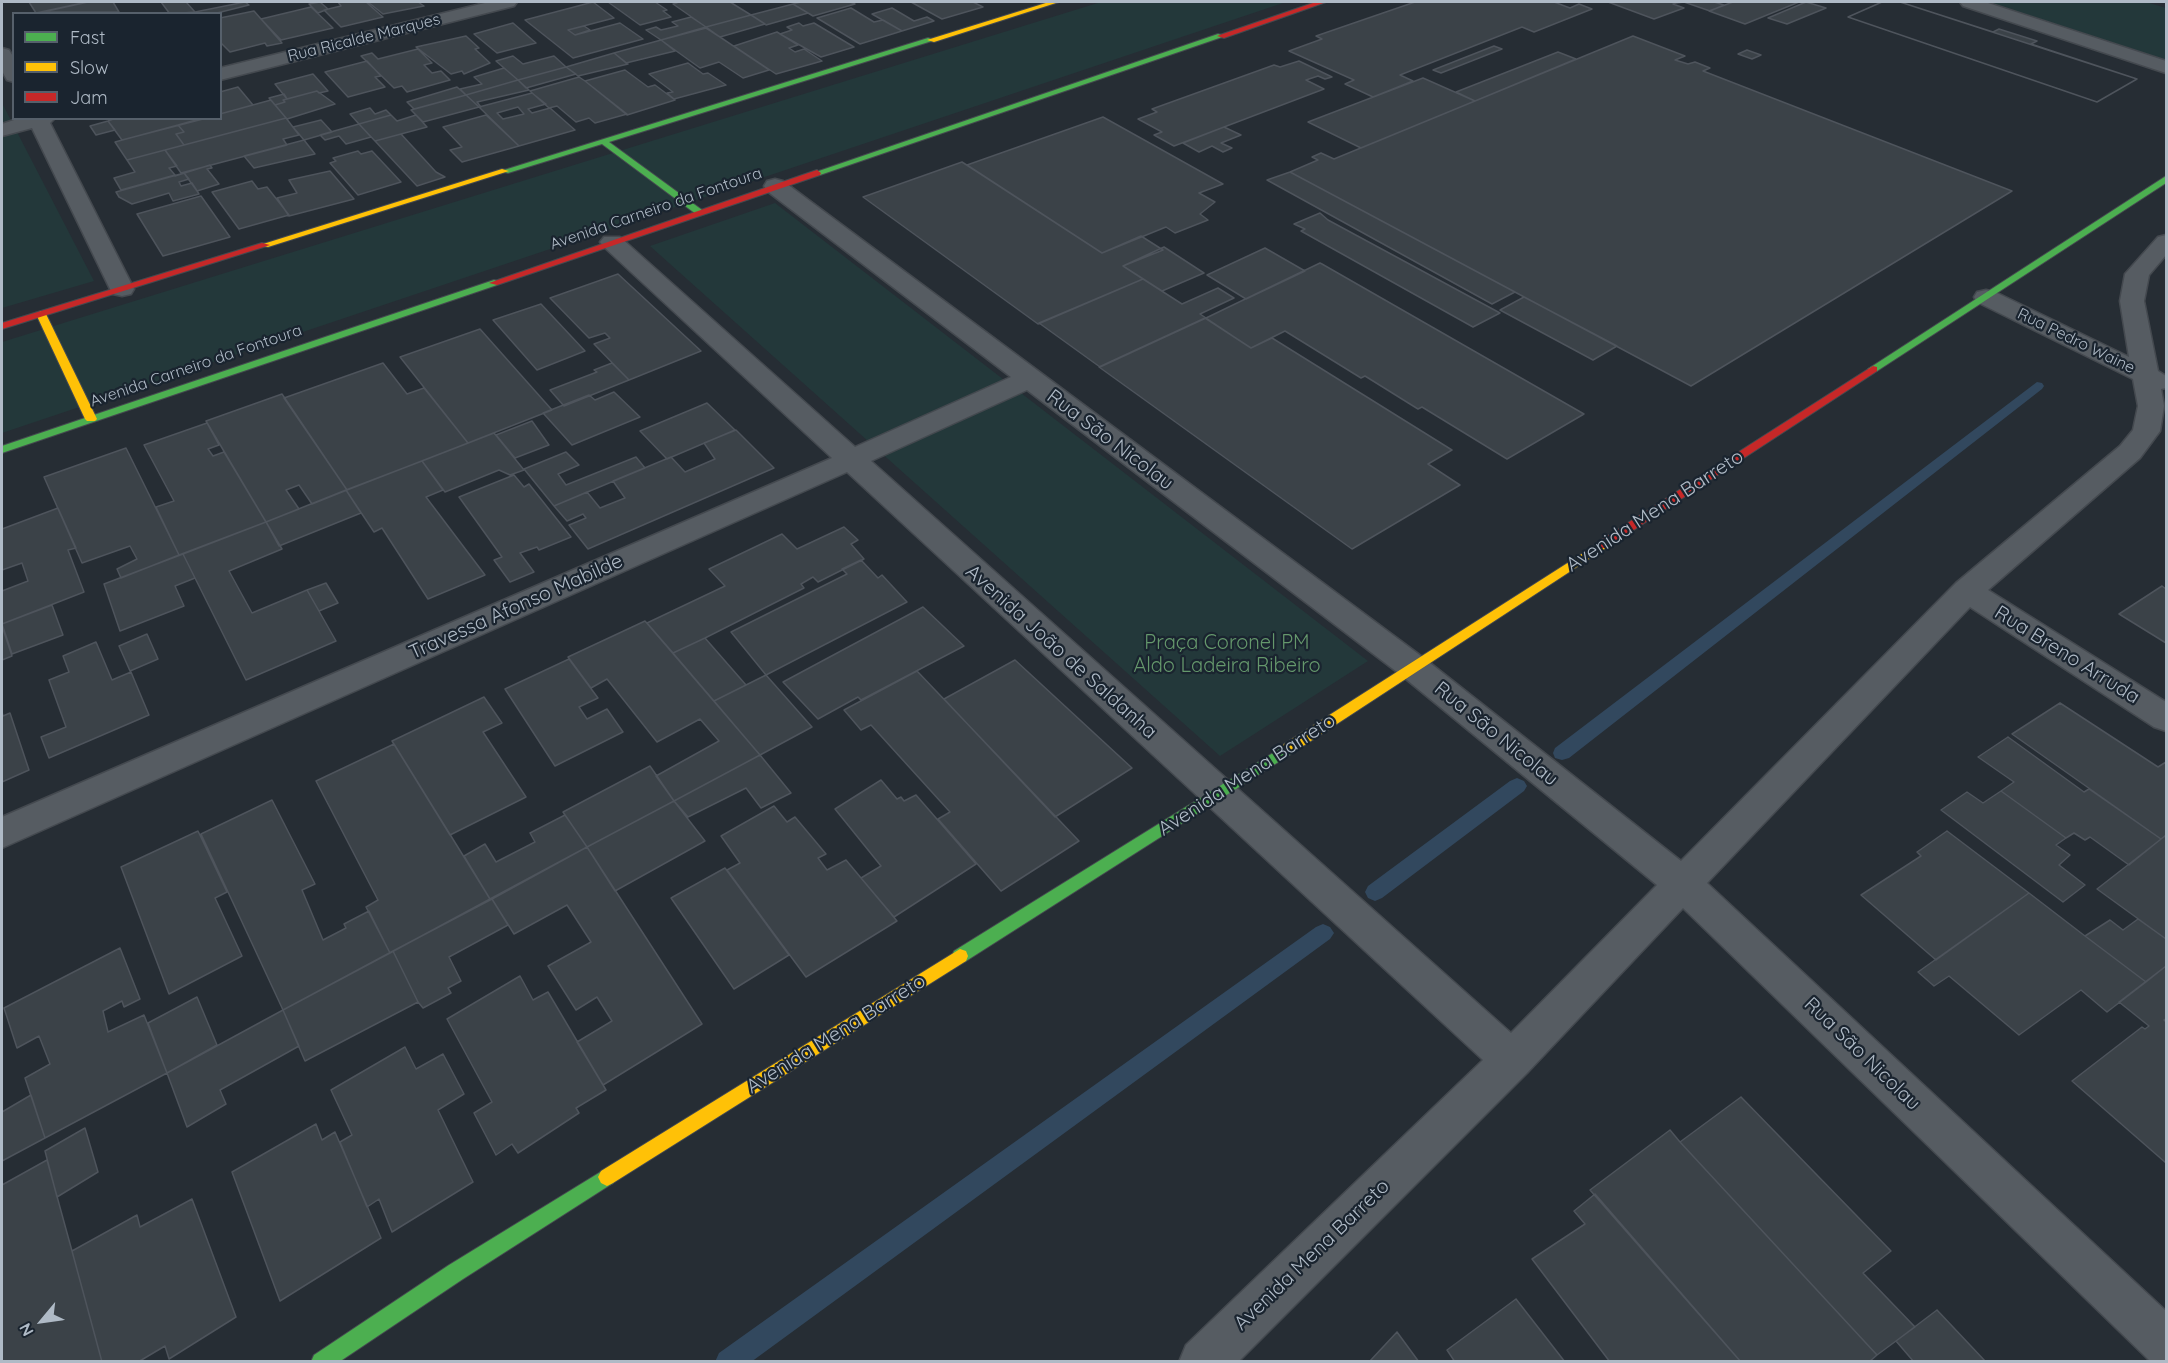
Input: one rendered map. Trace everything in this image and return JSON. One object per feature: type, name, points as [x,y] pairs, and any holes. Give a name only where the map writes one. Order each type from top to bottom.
[{"type":"main road","points":[[2,326],[1056,2]]},
{"type":"main road","name":"Avenida Carneiro da Fontoura","points":[[2,450],[1322,2]]},
{"type":"main road","points":[[603,141],[699,212]]},
{"type":"main road","name":"Avenida Mena Barreto","points":[[321,1362],[456,1272],[1218,794],[2166,179]]},
{"type":"main road","points":[[40,314],[91,419]]},
{"type":"street","name":"Rua Ricalde Marques","points":[[222,74],[508,2]]},
{"type":"street","points":[[1969,2],[2166,68]]},
{"type":"street","points":[[2,54],[12,72]]},
{"type":"street","points":[[2,130],[37,120]]},
{"type":"street","points":[[40,120],[122,290]]},
{"type":"street","name":"Rua São Nicolau","points":[[775,186],[1413,667],[1684,885],[2166,1343]]},
{"type":"street","name":"Avenida João de Saldanha","points":[[612,242],[1512,1060]]},
{"type":"street","name":"Avenida Mena Barreto","points":[[1203,1362],[1512,1060],[1967,591],[2130,452],[2146,431],[2157,381],[2138,342],[2132,301],[2137,274],[2166,242]]},
{"type":"street","name":"Rua Pedro Waine","points":[[1986,297],[2157,381]]},
{"type":"street","name":"Travessa Afonso Mabilde","points":[[2,833],[850,460],[1029,378]]},
{"type":"street","name":"Rua Breno Arruda","points":[[1967,591],[2166,718]]},
{"type":"green space","points":[[1101,2],[1286,2],[2,433],[2,342]]},
{"type":"green space","points":[[1989,2],[2146,2],[2166,8],[2166,60]]},
{"type":"green space","points":[[2,103],[94,281],[2,308]]},
{"type":"green space","name":"Praça Coronel PM Aldo Ladeira Ribeiro","points":[[775,203],[1368,661],[1220,756],[650,246]]},
{"type":"building","points":[[29,2],[87,2],[41,12],[35,12]]},
{"type":"building","points":[[88,2],[113,2],[119,12],[43,12]]},
{"type":"building","points":[[161,2],[186,2],[195,12],[168,12]]},
{"type":"building","points":[[245,2],[249,5],[221,12],[195,12]]},
{"type":"building","points":[[320,2],[328,9],[318,13],[309,4]]},
{"type":"building","points":[[338,2],[366,2],[383,17],[341,27],[324,10],[341,6]]},
{"type":"building","points":[[368,2],[418,2],[424,6],[383,14]]},
{"type":"building","points":[[593,2],[614,18],[568,30],[575,35],[620,23],[643,39],[573,58],[525,20]]},
{"type":"building","points":[[608,2],[655,2],[667,10],[663,11],[671,17],[640,25]]},
{"type":"building","points":[[674,2],[730,2],[751,15],[706,27],[673,4],[677,3]]},
{"type":"building","points":[[850,2],[855,4],[813,16],[793,4]]},
{"type":"building","points":[[911,2],[973,2],[983,7],[942,19]]},
{"type":"building","points":[[1415,2],[1554,2],[1570,8],[1579,4],[1592,9],[1534,32],[1522,27],[1400,75],[1413,81],[1373,97],[1345,84],[1354,80],[1289,51],[1322,39],[1316,36]]},
{"type":"building","points":[[1608,2],[1684,2],[1673,4],[1684,8],[1654,19]]},
{"type":"building","points":[[1684,2],[1714,2],[1724,5],[1710,11]]},
{"type":"building","points":[[1733,2],[1799,2],[1745,24],[1709,11]]},
{"type":"building","points":[[1806,2],[1826,8],[1787,24],[1768,18]]},
{"type":"building","points":[[1882,2],[1900,2],[2137,79],[2097,102],[1848,17]]},
{"type":"building","points":[[1882,2],[1900,2],[1993,32],[1999,29],[2037,41],[2031,44],[2137,79],[2097,102],[1848,17]]},
{"type":"building","points":[[793,4],[808,13],[766,25],[751,15]]},
{"type":"building","points":[[311,7],[333,28],[281,40],[261,19]]},
{"type":"building","points":[[851,8],[874,22],[883,20],[902,31],[860,44],[817,18]]},
{"type":"building","points":[[892,8],[914,21],[927,17],[934,21],[902,31],[872,14]]},
{"type":"building","points":[[254,11],[282,43],[267,46],[265,43],[230,52],[222,44],[222,18]]},
{"type":"building","points":[[751,15],[765,24],[720,37],[706,27]]},
{"type":"building","points":[[691,17],[706,27],[661,40],[646,30],[656,27],[661,30],[678,26],[672,22]]},
{"type":"building","points":[[513,23],[536,43],[497,53],[474,34]]},
{"type":"building","points":[[799,23],[803,26],[814,23],[854,47],[821,57],[780,34],[792,30],[787,27]]},
{"type":"building","points":[[584,26],[590,30],[575,35],[568,30]]},
{"type":"building","points":[[706,28],[769,70],[743,78],[719,62],[700,68],[661,40]]},
{"type":"building","points":[[777,32],[798,45],[789,48],[795,52],[804,49],[822,61],[776,74],[734,46]]},
{"type":"building","points":[[466,36],[479,48],[475,49],[490,63],[464,74],[462,71],[451,74],[416,47]]},
{"type":"building","points":[[1633,36],[1685,56],[1675,60],[1688,64],[1695,62],[1710,68],[1703,71],[2012,191],[1691,386],[1290,172],[1318,160],[1312,157],[1321,153],[1334,159]]},
{"type":"building","points":[[661,40],[675,51],[626,63],[614,53]]},
{"type":"building","points":[[1494,46],[1502,49],[1441,73],[1433,70]]},
{"type":"building","points":[[418,49],[432,63],[424,65],[432,73],[441,71],[450,80],[407,92],[402,86],[394,88],[361,56],[372,53],[378,59]]},
{"type":"building","points":[[1747,50],[1761,55],[1752,59],[1738,54]]},
{"type":"building","points":[[1558,52],[1576,59],[1475,101],[1456,92]]},
{"type":"building","points":[[614,53],[628,64],[578,76],[566,67]]},
{"type":"building","points":[[513,56],[523,64],[554,56],[566,67],[518,80],[496,61]]},
{"type":"building","points":[[367,61],[381,76],[375,77],[385,87],[348,97],[325,72]]},
{"type":"building","points":[[1299,61],[1332,77],[1325,79],[1318,76],[1306,80],[1324,89],[1174,146],[1154,135],[1162,132],[1138,119],[1157,112],[1152,109],[1274,65],[1280,67]]},
{"type":"building","points":[[688,63],[703,74],[708,73],[726,85],[674,99],[667,93],[673,92],[649,74]]},
{"type":"building","points":[[566,67],[576,74],[526,88],[518,80]]},
{"type":"building","points":[[504,68],[518,80],[466,95],[460,89],[482,84],[474,77]]},
{"type":"building","points":[[625,70],[648,87],[655,85],[675,100],[627,115],[585,81]]},
{"type":"building","points":[[313,74],[328,91],[319,93],[317,91],[287,99],[275,84]]},
{"type":"building","points":[[579,77],[627,114],[595,123],[589,118],[576,122],[557,106],[549,108],[530,91]]},
{"type":"building","points":[[1423,78],[1475,101],[1361,148],[1308,122]]},
{"type":"building","points":[[518,80],[529,90],[477,102],[481,107],[466,95]]},
{"type":"building","points":[[238,87],[253,105],[222,113],[222,91]]},
{"type":"building","points":[[457,87],[466,95],[414,109],[407,102]]},
{"type":"building","points":[[317,91],[335,104],[287,119],[275,105],[285,102],[283,100]]},
{"type":"building","points":[[532,93],[546,104],[528,109],[532,113],[550,108],[575,130],[519,146],[479,107]],"holes":[[[518,107],[524,114],[503,119],[497,113]]]},
{"type":"building","points":[[284,94],[287,99],[283,100],[285,102],[275,105],[269,98]]},
{"type":"building","points":[[466,95],[479,107],[423,122],[411,110]]},
{"type":"building","points":[[271,100],[286,118],[184,145],[176,134],[184,132],[178,125],[196,120],[222,120],[222,113]]},
{"type":"building","points":[[370,108],[375,114],[386,110],[391,115],[359,124],[350,114]]},
{"type":"building","points":[[391,115],[397,121],[416,115],[427,127],[375,141],[359,124]]},
{"type":"building","points":[[486,115],[519,146],[462,162],[450,150],[462,147],[443,127]]},
{"type":"building","points":[[1103,117],[1223,184],[1199,193],[1215,202],[1200,214],[1208,220],[1175,233],[1166,227],[1102,253],[967,165]]},
{"type":"building","points":[[286,118],[299,135],[283,139],[287,145],[181,173],[165,150]]},
{"type":"building","points":[[111,120],[199,120],[122,140],[108,121]]},
{"type":"building","points":[[321,120],[332,132],[304,140],[293,127]]},
{"type":"building","points":[[108,121],[115,130],[96,135],[90,126]]},
{"type":"building","points":[[359,124],[371,137],[346,144],[339,136],[325,140],[320,135]]},
{"type":"building","points":[[178,125],[184,132],[176,134],[184,145],[127,160],[115,142]]},
{"type":"building","points":[[1224,127],[1241,135],[1221,143],[1232,148],[1223,152],[1212,146],[1199,152],[1183,143]]},
{"type":"building","points":[[401,134],[436,172],[445,177],[417,186],[375,141]]},
{"type":"building","points":[[304,140],[315,154],[254,168],[244,156]]},
{"type":"building","points":[[165,150],[177,166],[169,168],[175,175],[121,190],[114,178],[135,172],[127,160]]},
{"type":"building","points":[[358,151],[361,154],[372,151],[401,182],[358,195],[330,163],[336,161],[333,158]]},
{"type":"building","points":[[962,162],[1102,253],[1141,236],[1163,250],[1123,266],[1143,279],[1038,324],[863,197]]},
{"type":"building","points":[[210,165],[212,168],[207,169],[219,184],[197,191],[184,173]]},
{"type":"building","points":[[330,171],[354,199],[289,216],[277,198],[297,193],[289,180]]},
{"type":"building","points":[[1290,172],[1515,292],[1492,304],[1267,180]]},
{"type":"building","points":[[184,173],[189,179],[179,182],[181,186],[192,183],[199,194],[173,201],[169,193],[132,204],[119,197],[116,192]]},
{"type":"building","points":[[252,181],[258,189],[267,187],[289,215],[239,229],[212,192]]},
{"type":"building","points":[[201,196],[230,237],[163,256],[137,214]]},
{"type":"building","points":[[1320,213],[1328,220],[1500,313],[1473,327],[1301,231],[1305,229],[1294,224]]},
{"type":"building","points":[[1164,247],[1204,273],[1162,291],[1123,266]]},
{"type":"building","points":[[1265,248],[1305,271],[1246,299],[1207,275]]},
{"type":"building","points":[[1320,263],[1584,414],[1507,459],[1422,407],[1418,409],[1365,376],[1361,378],[1285,331],[1251,348],[1206,318]]},
{"type":"building","points":[[618,274],[701,351],[629,380],[594,344],[610,338],[605,333],[589,338],[550,298]]},
{"type":"building","points":[[1143,279],[1182,304],[1218,288],[1234,298],[1200,314],[1206,318],[1100,367],[1039,323]]},
{"type":"building","points":[[1524,297],[1617,346],[1593,360],[1500,310]]},
{"type":"building","points":[[541,304],[585,351],[537,370],[493,320]]},
{"type":"building","points":[[1205,318],[1251,348],[1272,338],[1452,450],[1428,464],[1460,485],[1352,549],[1099,367]]},
{"type":"building","points":[[480,329],[552,410],[468,443],[400,357]]},
{"type":"building","points":[[383,363],[407,394],[424,388],[468,443],[347,490],[284,398]]},
{"type":"building","points":[[612,363],[629,380],[564,406],[550,390],[597,372],[594,370]]},
{"type":"building","points":[[614,392],[640,417],[572,445],[543,413],[589,395],[595,400]]},
{"type":"building","points":[[282,394],[347,490],[312,504],[299,485],[286,490],[299,509],[266,522],[206,421]]},
{"type":"building","points":[[707,403],[735,430],[667,459],[640,431]]},
{"type":"building","points":[[532,421],[549,445],[515,458],[496,435]]},
{"type":"building","points":[[207,423],[219,445],[208,449],[213,456],[224,452],[266,522],[179,555],[156,507],[174,501],[144,445]]},
{"type":"building","points":[[736,430],[774,468],[588,549],[569,525],[586,518],[583,514],[567,521],[554,506],[587,492],[600,508],[625,498],[613,481],[671,457],[685,472],[715,459],[704,443]]},
{"type":"building","points":[[494,433],[524,470],[510,475],[499,470],[445,492],[422,461]]},
{"type":"building","points":[[126,448],[179,555],[121,578],[117,569],[137,559],[130,546],[82,563],[44,477]]},
{"type":"building","points":[[566,452],[579,465],[558,474],[566,485],[636,457],[645,468],[554,506],[524,469]]},
{"type":"building","points":[[422,461],[443,490],[426,497],[485,575],[428,599],[382,528],[374,532],[346,490]]},
{"type":"building","points":[[514,475],[524,487],[529,484],[571,537],[539,550],[537,547],[520,553],[534,572],[510,582],[494,560],[502,557],[459,497]]},
{"type":"building","points":[[346,490],[361,513],[279,546],[266,522]]},
{"type":"building","points":[[58,508],[76,548],[68,550],[84,592],[2,624],[2,591],[28,581],[22,563],[2,570],[2,529]]},
{"type":"building","points":[[266,522],[282,549],[229,571],[252,613],[307,590],[336,641],[246,680],[183,554]]},
{"type":"building","points":[[844,527],[858,540],[851,544],[864,559],[818,582],[813,577],[801,584],[804,588],[705,638],[673,653],[647,623],[725,586],[709,569],[782,534],[797,549]]},
{"type":"building","points":[[183,554],[195,578],[175,586],[184,606],[120,631],[104,584]]},
{"type":"building","points":[[861,560],[878,578],[882,575],[907,602],[766,675],[731,632],[847,574],[842,569]]},
{"type":"building","points":[[326,583],[338,603],[319,611],[307,590]]},
{"type":"building","points":[[2162,586],[2166,589],[2166,643],[2119,614]]},
{"type":"building","points":[[52,605],[63,635],[12,654],[2,624]]},
{"type":"building","points":[[923,607],[964,646],[861,700],[858,697],[818,719],[783,682]]},
{"type":"building","points":[[645,621],[760,755],[674,801],[656,776],[719,741],[700,719],[657,742],[607,679],[591,688],[568,657]]},
{"type":"building","points":[[2,626],[12,656],[2,660]]},
{"type":"building","points":[[147,634],[158,659],[130,671],[119,646]]},
{"type":"building","points":[[705,638],[746,685],[714,701],[673,653]]},
{"type":"building","points":[[96,642],[112,680],[131,672],[149,715],[49,758],[41,737],[66,727],[49,680],[69,672],[63,656]]},
{"type":"building","points":[[569,659],[598,698],[579,707],[587,719],[607,709],[623,732],[555,766],[505,689]]},
{"type":"building","points":[[1015,660],[1132,768],[1055,817],[944,699]]},
{"type":"building","points":[[917,671],[1079,841],[1001,891],[938,819],[950,812],[871,725],[861,730],[844,710]]},
{"type":"building","points":[[766,675],[812,727],[760,755],[714,701]]},
{"type":"building","points":[[484,697],[502,723],[483,732],[526,797],[450,835],[392,741]]},
{"type":"building","points":[[2060,703],[2158,767],[2166,762],[2166,835],[2161,839],[2012,734]]},
{"type":"building","points":[[2,712],[3,716],[10,713],[29,770],[2,782]]},
{"type":"building","points":[[2008,737],[2084,792],[2089,789],[2161,839],[2129,865],[2090,837],[2085,840],[2074,833],[2066,838],[2001,791],[2014,782],[1978,757]]},
{"type":"building","points":[[394,744],[490,899],[390,953],[366,907],[378,900],[316,781]]},
{"type":"building","points":[[760,755],[791,793],[761,808],[746,788],[688,817],[674,801]]},
{"type":"building","points":[[650,766],[674,801],[587,847],[563,812]]},
{"type":"building","points":[[881,780],[897,799],[901,797],[904,801],[916,795],[976,864],[894,917],[861,878],[881,866],[835,809]]},
{"type":"building","points":[[2001,791],[2066,838],[2056,845],[2070,855],[2059,865],[2085,885],[2063,902],[1941,810],[1967,792],[1983,803]]},
{"type":"building","points":[[272,800],[315,884],[302,890],[323,940],[346,928],[344,924],[369,911],[390,953],[283,1010],[201,834]]},
{"type":"building","points":[[674,801],[705,841],[615,891],[587,847]]},
{"type":"building","points":[[774,806],[787,822],[795,817],[826,854],[818,858],[827,870],[846,860],[897,921],[806,977],[727,870],[740,863],[721,836]]},
{"type":"building","points":[[565,815],[587,847],[490,899],[464,856],[485,844],[496,862],[535,842],[530,833]]},
{"type":"building","points":[[198,831],[227,892],[215,898],[242,956],[169,994],[121,867]]},
{"type":"building","points":[[1947,831],[2029,893],[1936,960],[1861,895],[1921,856],[1917,852]]},
{"type":"building","points":[[2165,836],[2166,838],[2166,939],[2097,889]]},
{"type":"building","points":[[587,847],[702,1024],[603,1085],[577,1042],[612,1021],[597,997],[576,1010],[548,966],[591,942],[567,905],[514,934],[492,899]]},
{"type":"building","points":[[725,868],[789,955],[734,989],[671,898]]},
{"type":"building","points":[[2029,893],[2146,982],[2107,1012],[2081,990],[2019,1035],[1949,976],[1934,986],[1918,972]]},
{"type":"building","points":[[492,899],[508,925],[449,957],[461,981],[448,988],[451,993],[423,1008],[393,951]]},
{"type":"building","points":[[2138,919],[2166,939],[2166,966],[2146,982],[2085,936],[2110,920],[2123,930]]},
{"type":"building","points":[[120,948],[140,999],[124,1007],[122,1001],[103,1011],[108,1032],[144,1015],[167,1073],[45,1138],[25,1078],[50,1064],[39,1036],[17,1048],[4,1008]]},
{"type":"building","points":[[393,951],[418,1002],[305,1061],[283,1010]]},
{"type":"building","points":[[2166,966],[2166,1019],[2164,1020],[2166,1022],[2166,1163],[2072,1081],[2142,1027],[2145,1029],[2149,1026],[2119,1002]]},
{"type":"building","points":[[520,976],[533,1000],[548,992],[606,1090],[576,1108],[579,1113],[518,1153],[512,1144],[496,1155],[474,1113],[492,1102],[447,1019]]},
{"type":"building","points":[[197,997],[217,1045],[167,1073],[148,1023]]},
{"type":"building","points":[[283,1010],[299,1046],[220,1090],[226,1104],[187,1127],[167,1073]]},
{"type":"building","points":[[405,1047],[416,1069],[443,1054],[464,1094],[438,1110],[473,1182],[392,1232],[379,1199],[367,1207],[340,1142],[352,1135],[331,1090]]},
{"type":"building","points":[[31,1095],[45,1138],[2,1161],[2,1112]]},
{"type":"building","points":[[1741,1097],[1891,1251],[1863,1273],[1915,1327],[1877,1355],[1680,1142]]},
{"type":"building","points":[[316,1124],[322,1140],[335,1132],[381,1238],[280,1301],[232,1172]]},
{"type":"building","points":[[85,1128],[98,1172],[57,1197],[45,1151]]},
{"type":"building","points":[[1670,1130],[1877,1355],[1869,1362],[1741,1362],[1590,1190]]},
{"type":"building","points":[[47,1160],[102,1362],[2,1362],[2,1185]]},
{"type":"building","points":[[1595,1194],[1741,1362],[1610,1362],[1532,1259],[1585,1224],[1574,1211]]},
{"type":"building","points":[[192,1199],[236,1317],[169,1359],[165,1346],[138,1362],[102,1362],[72,1251],[137,1215],[140,1227]]},
{"type":"building","points":[[1516,1299],[1565,1362],[1455,1362],[1447,1350]]},
{"type":"building","points":[[1937,1310],[1986,1362],[1914,1362],[1896,1341]]},
{"type":"building","points":[[1397,1332],[1419,1362],[1369,1362]]},
{"type":"waterway","points":[[1562,753],[2037,386]]},
{"type":"waterway","points":[[1375,892],[1517,786]]},
{"type":"waterway","points":[[728,1362],[1323,933]]},
{"type":"traffic: fast","points":[[817,173],[1221,36]]},
{"type":"traffic: fast","points":[[505,171],[931,40]]},
{"type":"traffic: fast","points":[[603,141],[699,212]]},
{"type":"traffic: fast","points":[[1873,369],[2166,179]]},
{"type":"traffic: fast","points":[[2,450],[494,283]]},
{"type":"traffic: fast","points":[[960,956],[1289,748]]},
{"type":"traffic: fast","points":[[321,1362],[456,1272],[607,1177]]},
{"type":"traffic: slow","points":[[931,40],[1055,2]]},
{"type":"traffic: slow","points":[[265,245],[505,171]]},
{"type":"traffic: slow","points":[[41,314],[91,419]]},
{"type":"traffic: slow","points":[[1289,748],[1602,545]]},
{"type":"traffic: slow","points":[[607,1177],[960,956]]},
{"type":"traffic: jam","points":[[1221,36],[1322,2]]},
{"type":"traffic: jam","points":[[494,283],[817,173]]},
{"type":"traffic: jam","points":[[2,326],[265,245]]},
{"type":"traffic: jam","points":[[1602,545],[1873,369]]}]
